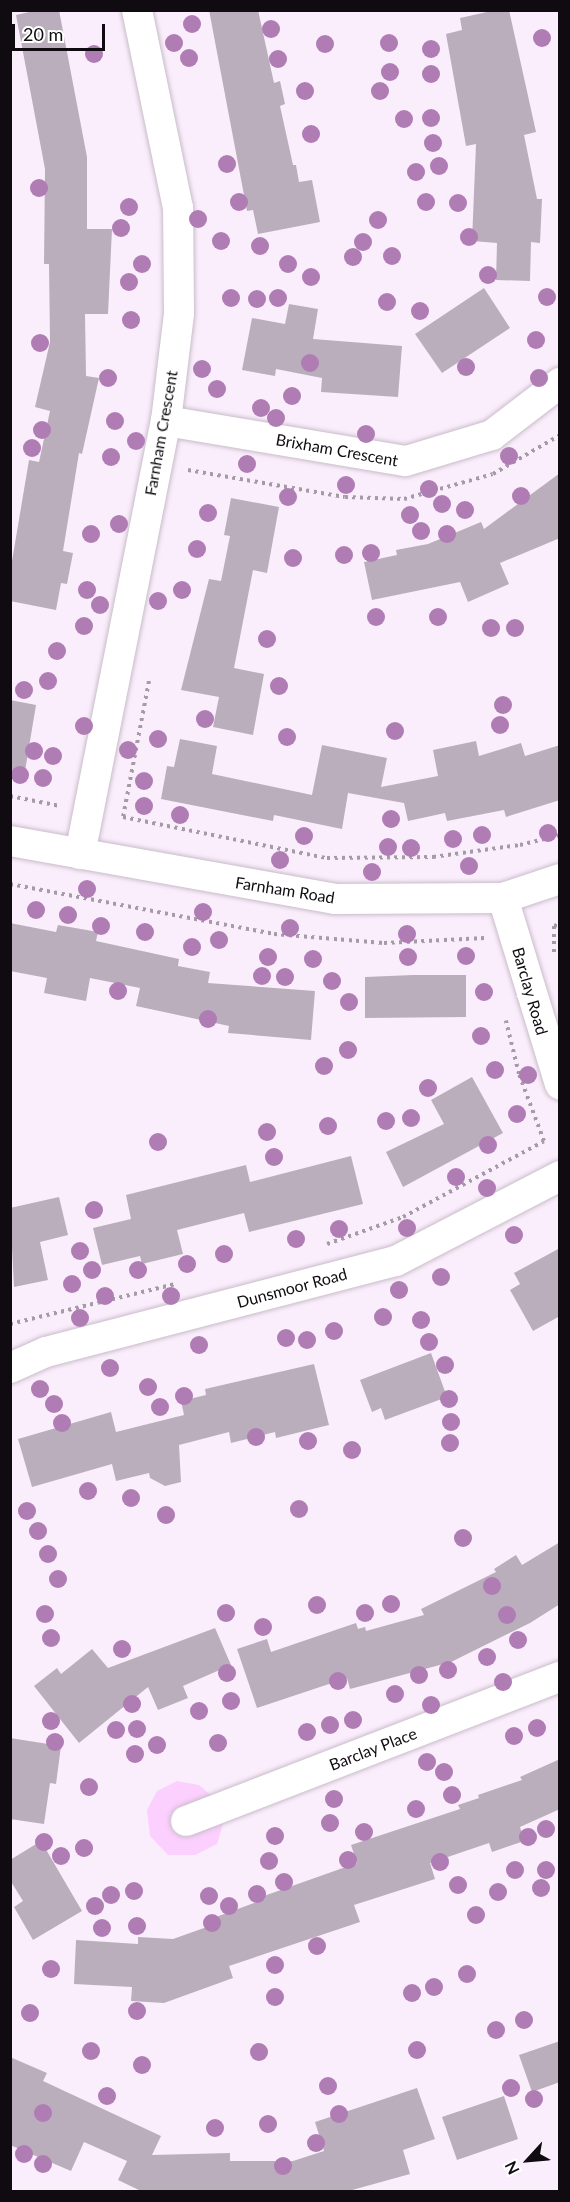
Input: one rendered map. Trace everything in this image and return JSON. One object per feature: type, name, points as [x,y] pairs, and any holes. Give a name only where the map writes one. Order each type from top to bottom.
[{"type":"street","name":"Farnham Crescent","points":[[80,854],[166,421],[179,314],[178,208],[137,10]]},
{"type":"street","name":"Brixham Crescent","points":[[166,421],[406,461],[492,435],[560,383]]},
{"type":"street","name":"Farnham Road","points":[[10,841],[334,899],[503,898],[560,879]]},
{"type":"street","name":"Barclay Road","points":[[503,898],[560,1084]]},
{"type":"street","name":"Dunsmoor Road","points":[[10,1368],[46,1352],[396,1261],[560,1176]]},
{"type":"street","name":"Barclay Place","points":[[186,1821],[560,1677]]},
{"type":"path","points":[[186,480],[189,468],[345,497],[404,499],[493,474],[560,435]]},
{"type":"path","points":[[149,677],[123,817],[327,858],[433,857],[520,845],[560,835]]},
{"type":"path","points":[[10,796],[68,807]]},
{"type":"path","points":[[10,884],[273,934],[384,943],[485,938],[488,949]]},
{"type":"path","points":[[555,955],[554,926],[560,924]]},
{"type":"path","points":[[321,1247],[403,1217],[544,1142],[519,1074],[505,1017]]},
{"type":"path","points":[[10,1324],[187,1281]]},
{"type":"shaded area","points":[[177,1781],[199,1785],[214,1798],[224,1820],[217,1844],[195,1855],[168,1855],[150,1836],[147,1810],[157,1791]]},
{"type":"building","points":[[38,10],[59,10],[87,157],[87,229],[112,229],[108,314],[85,314],[86,376],[99,378],[82,454],[79,453],[63,551],[73,553],[67,584],[61,583],[56,610],[10,601],[10,573],[29,460],[39,462],[50,411],[35,407],[50,342],[49,264],[44,264],[45,169],[16,15]]},
{"type":"building","points":[[209,10],[258,10],[274,83],[280,81],[285,104],[280,106],[293,165],[296,165],[299,182],[312,180],[320,222],[258,234],[253,210],[247,211]]},
{"type":"building","points":[[496,10],[509,10],[536,132],[524,135],[537,199],[542,199],[540,243],[531,242],[530,281],[496,280],[497,243],[472,241],[476,144],[466,146],[446,34],[462,30],[460,18]]},
{"type":"building","points":[[484,288],[510,328],[442,373],[415,334]]},
{"type":"building","points":[[289,304],[318,309],[313,339],[402,346],[398,397],[321,392],[322,378],[276,369],[275,376],[242,370],[252,318],[285,324]]},
{"type":"building","points":[[560,473],[560,538],[500,563],[509,584],[468,602],[460,582],[372,600],[364,562],[397,555],[396,550],[428,544],[481,522],[484,529]]},
{"type":"building","points":[[231,498],[279,507],[267,573],[253,570],[234,668],[264,674],[253,735],[213,727],[219,697],[181,690],[209,579],[221,581],[230,536],[224,535]]},
{"type":"building","points":[[10,700],[36,705],[24,777],[10,776]]},
{"type":"building","points":[[180,739],[217,746],[212,774],[312,795],[322,745],[387,758],[381,787],[438,776],[433,750],[476,741],[479,756],[521,743],[525,756],[560,745],[560,800],[506,817],[504,810],[447,821],[445,813],[408,821],[404,803],[348,793],[342,829],[274,815],[273,821],[161,799],[167,766],[174,767]]},
{"type":"building","points":[[10,923],[56,932],[58,925],[98,932],[96,941],[179,959],[178,966],[210,972],[208,983],[315,991],[311,1040],[228,1033],[229,1026],[136,1006],[140,988],[90,978],[86,1001],[44,993],[47,978],[10,971]]},
{"type":"building","points":[[466,975],[466,1017],[365,1018],[365,977]]},
{"type":"building","points":[[472,1077],[503,1133],[403,1187],[386,1152],[444,1124],[431,1100]]},
{"type":"building","points":[[351,1156],[363,1204],[249,1232],[244,1213],[177,1230],[183,1254],[142,1264],[140,1256],[102,1265],[93,1228],[131,1219],[126,1195],[246,1165],[250,1182]]},
{"type":"building","points":[[59,1197],[68,1235],[40,1242],[48,1280],[14,1287],[10,1208]]},
{"type":"building","points":[[560,1248],[560,1316],[533,1331],[510,1290],[520,1284],[514,1273]]},
{"type":"building","points":[[431,1353],[447,1397],[385,1420],[381,1408],[372,1412],[360,1380]]},
{"type":"building","points":[[314,1364],[329,1425],[276,1438],[275,1432],[231,1443],[229,1432],[179,1445],[181,1482],[165,1486],[150,1478],[149,1473],[116,1481],[112,1464],[32,1487],[18,1439],[111,1412],[116,1432],[184,1415],[181,1401],[206,1395],[205,1389]]},
{"type":"building","points":[[560,1542],[560,1604],[530,1623],[451,1662],[350,1689],[347,1678],[257,1708],[237,1649],[267,1639],[271,1652],[356,1623],[358,1629],[365,1627],[366,1631],[424,1615],[421,1609],[496,1572],[494,1569],[516,1555],[522,1565]]},
{"type":"building","points":[[215,1628],[231,1665],[183,1686],[188,1698],[158,1710],[148,1687],[79,1743],[34,1686],[57,1668],[61,1674],[92,1649],[108,1668]]},
{"type":"building","points":[[10,1738],[61,1746],[56,1784],[50,1783],[44,1824],[10,1819]]},
{"type":"building","points":[[560,1759],[560,1809],[520,1827],[524,1841],[492,1852],[489,1843],[430,1863],[435,1879],[354,1905],[360,1922],[229,1966],[233,1978],[164,2003],[131,2001],[132,1987],[74,1984],[76,1940],[138,1944],[138,1937],[173,1939],[218,1923],[216,1917],[262,1900],[261,1897],[357,1863],[351,1845],[460,1809],[458,1805],[479,1798],[478,1795],[522,1780],[520,1777]]},
{"type":"building","points":[[41,1841],[82,1911],[33,1940],[14,1907],[23,1901],[10,1880],[10,1860]]},
{"type":"building","points":[[560,2041],[560,2082],[532,2092],[519,2055]]},
{"type":"building","points":[[10,2057],[47,2073],[43,2081],[161,2136],[152,2155],[230,2153],[230,2161],[293,2161],[324,2151],[315,2122],[417,2088],[435,2139],[403,2150],[410,2174],[345,2192],[143,2192],[118,2180],[127,2161],[84,2142],[71,2171],[10,2145]]},
{"type":"building","points":[[504,2096],[518,2139],[457,2160],[442,2117]]}]
